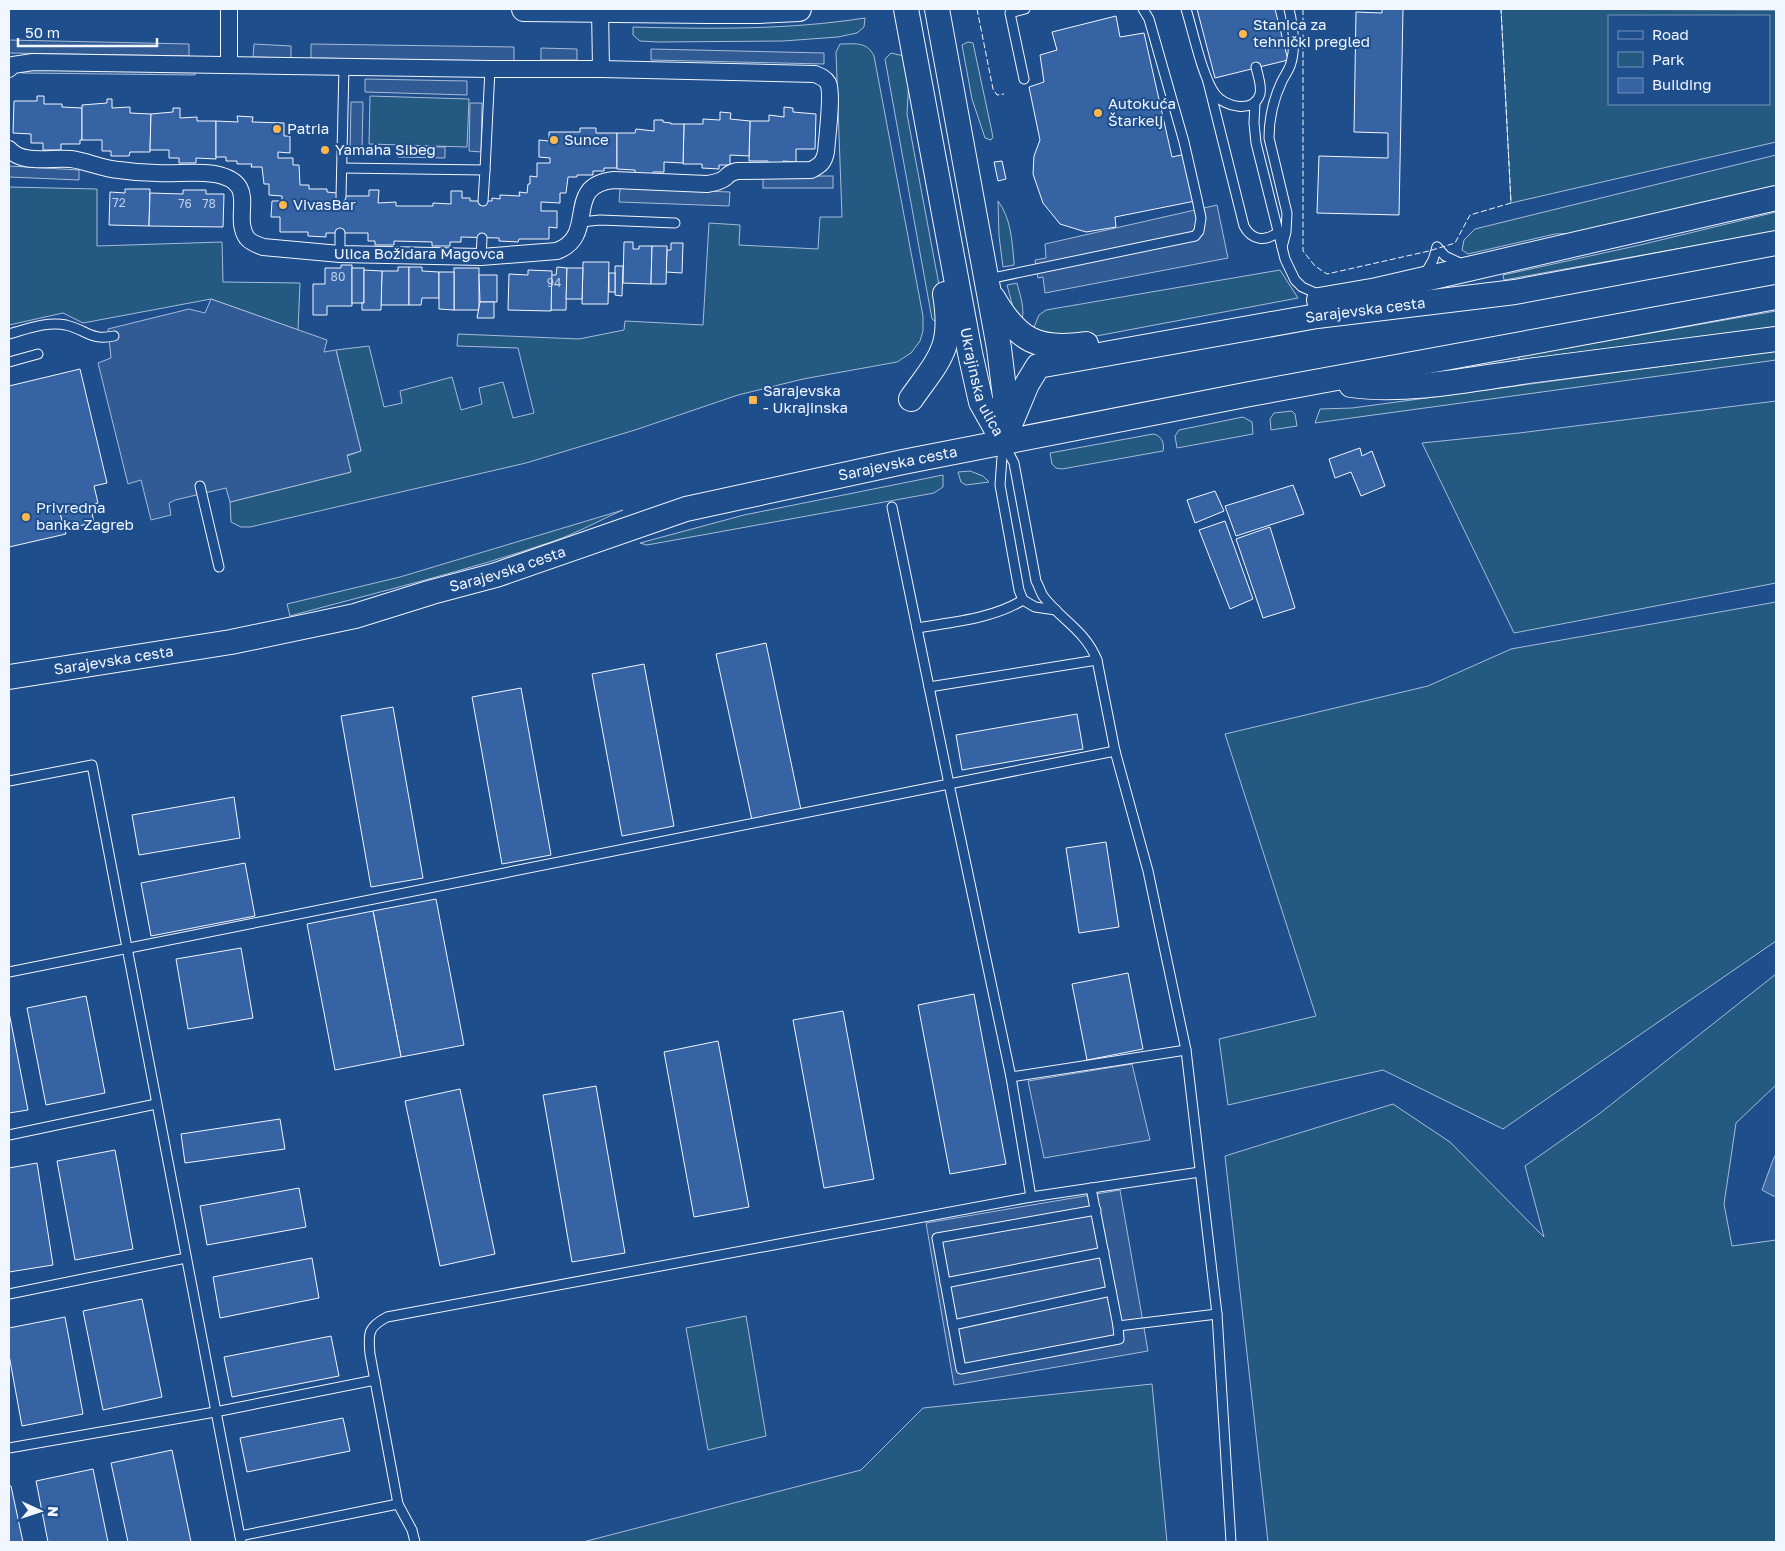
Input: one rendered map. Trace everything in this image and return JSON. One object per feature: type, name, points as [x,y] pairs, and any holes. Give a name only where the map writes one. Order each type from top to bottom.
[{"type":"main road","points":[[524,9],[758,11],[799,9]]},
{"type":"main road","name":"Ukrajinska ulica","points":[[906,9],[970,353],[982,402],[1003,441]]},
{"type":"main road","name":"Ukrajinska ulica","points":[[937,9],[999,348],[1005,397],[1003,441]]},
{"type":"main road","points":[[1270,323],[1284,310],[1294,305],[1377,290],[1776,198]]},
{"type":"main road","points":[[911,399],[938,362],[946,342],[948,320],[939,257],[939,244],[944,218]]},
{"type":"main road","name":"Sarajevska cesta","points":[[1003,441],[1027,384],[1038,366],[1270,323],[1364,309],[1442,302],[1515,292],[1776,243]]},
{"type":"main road","points":[[986,283],[998,306],[1014,327],[1023,336],[1037,343],[1046,346],[1068,346],[1110,339],[1122,339],[1149,346]]},
{"type":"main road","name":"Sarajevska cesta","points":[[9,677],[231,642],[355,616],[432,592],[496,575],[686,509],[1003,441],[1776,297]]},
{"type":"main road","points":[[1333,379],[1367,387],[1425,384],[1776,339]]},
{"type":"street","points":[[229,9],[230,64]]},
{"type":"street","points":[[600,9],[601,69]]},
{"type":"street","name":"Ulica Božidara Magovca","points":[[9,70],[13,65],[33,62],[490,70],[601,69],[815,74],[822,76],[828,83],[830,90],[825,161],[820,166],[811,170],[737,171],[728,173],[725,178],[718,182],[707,184],[601,181],[585,195],[581,222],[576,236],[565,248],[557,251],[481,257],[340,254],[273,248],[254,243],[247,238],[242,221],[243,202],[240,189],[235,183],[224,176],[197,172],[158,173],[117,170],[71,159],[25,158],[16,155],[9,148]]},
{"type":"lane","points":[[1024,79],[1010,13],[1026,9]]},
{"type":"lane","points":[[986,283],[1196,236],[1199,231],[1201,218],[1191,171],[1149,19],[1143,9]]},
{"type":"lane","points":[[1186,9],[1208,82],[1244,226],[1248,233],[1258,238],[1272,237],[1278,232]]},
{"type":"lane","points":[[1282,247],[1286,232],[1287,213],[1269,138],[1269,127],[1272,106],[1291,64],[1294,38],[1289,9]]},
{"type":"lane","points":[[341,197],[344,66]]},
{"type":"lane","points":[[1208,82],[1220,100],[1240,107],[1246,106],[1255,102],[1260,96],[1261,88],[1256,67]]},
{"type":"lane","points":[[483,201],[490,70]]},
{"type":"lane","points":[[1255,102],[1254,123],[1256,143],[1282,247],[1290,270],[1295,280],[1302,287],[1311,293],[1330,298]]},
{"type":"lane","points":[[342,168],[485,170]]},
{"type":"lane","points":[[581,222],[600,220],[675,223]]},
{"type":"lane","points":[[340,233],[340,254]]},
{"type":"lane","points":[[481,257],[482,238]]},
{"type":"lane","points":[[9,334],[42,325],[57,324],[69,326],[101,339],[114,336]]},
{"type":"lane","points":[[9,362],[38,354]]},
{"type":"lane","points":[[1003,441],[1000,485],[1016,579],[1023,600],[1035,606],[1056,610]]},
{"type":"lane","points":[[1003,441],[1014,463],[1036,581],[1043,595],[1085,638],[1097,660],[1115,751],[1148,871],[1186,1050],[1217,1314],[1231,1542]]},
{"type":"lane","points":[[200,486],[219,568]]},
{"type":"lane","points":[[892,507],[1010,1077],[1031,1197]]},
{"type":"lane","points":[[917,628],[997,613],[1011,608],[1023,600]]},
{"type":"lane","points":[[929,687],[1097,660]]},
{"type":"lane","points":[[9,972],[1115,751]]},
{"type":"lane","points":[[9,780],[92,765],[240,1539],[398,1504]]},
{"type":"lane","points":[[1010,1077],[1186,1050]]},
{"type":"lane","points":[[9,1135],[156,1104]]},
{"type":"lane","points":[[415,1542],[412,1530],[398,1504],[369,1337],[374,1324],[387,1317],[1031,1197],[1200,1172]]},
{"type":"lane","points":[[1091,1188],[1096,1210],[1118,1326],[1119,1338],[961,1369],[937,1238],[1096,1210]]},
{"type":"lane","points":[[945,1283],[1104,1252]]},
{"type":"lane","points":[[9,1294],[186,1258]]},
{"type":"lane","points":[[953,1325],[1111,1291]]},
{"type":"lane","points":[[1118,1326],[1217,1314]]},
{"type":"lane","points":[[9,1448],[215,1412],[375,1380]]},
{"type":"green space","points":[[1501,9],[1776,10],[1776,142],[1511,203]]},
{"type":"green space","points":[[865,18],[864,27],[857,33],[838,37],[783,41],[658,42],[640,41],[633,35],[633,27],[778,27]]},
{"type":"green space","points":[[968,42],[973,43],[993,137],[991,140],[985,138],[972,99],[962,45]]},
{"type":"green space","points":[[840,44],[860,44],[868,48],[874,56],[923,316],[923,331],[920,341],[911,353],[897,362],[803,379],[738,395],[635,430],[526,463],[250,527],[241,527],[231,522],[230,502],[351,472],[347,456],[361,451],[336,350],[369,346],[384,407],[402,403],[400,391],[452,377],[461,410],[482,404],[479,388],[503,382],[513,418],[534,413],[518,348],[457,346],[458,334],[579,339],[624,330],[625,321],[703,325],[709,223],[740,225],[739,245],[818,249],[820,217],[842,217],[836,52]]},
{"type":"green space","points":[[891,53],[904,56],[909,78],[907,114],[942,301],[939,324],[932,319],[885,59]]},
{"type":"green space","points":[[370,96],[469,99],[467,147],[369,144]]},
{"type":"green space","points":[[1776,155],[1776,187],[1585,233],[1555,234],[1468,254],[1462,250],[1464,240],[1475,229]]},
{"type":"green space","points":[[9,187],[97,189],[97,246],[222,242],[223,282],[300,283],[298,330],[211,299],[83,323],[63,313],[9,325]]},
{"type":"green space","points":[[998,201],[1008,222],[1014,262],[1014,265],[1003,267],[999,236]]},
{"type":"green space","points":[[1776,212],[1776,231],[1504,280],[1503,275],[1640,245]]},
{"type":"green space","points":[[1280,270],[1298,298],[1075,340],[1032,332],[1039,315],[1046,310]]},
{"type":"green space","points":[[1017,283],[1023,308],[1021,323],[1014,311],[1007,285]]},
{"type":"green space","points":[[1776,311],[1776,327],[1518,360],[1520,356]]},
{"type":"green space","points":[[1776,351],[1776,360],[1315,423],[1320,409],[1352,408]]},
{"type":"green space","points":[[1776,401],[1776,583],[1514,633],[1422,443],[1519,433]]},
{"type":"green space","points":[[1292,411],[1295,414],[1297,426],[1271,430],[1270,419],[1274,413]]},
{"type":"green space","points":[[1243,417],[1252,422],[1253,434],[1177,448],[1175,436],[1179,430]]},
{"type":"green space","points":[[1153,434],[1162,440],[1163,451],[1062,469],[1056,468],[1052,464],[1050,453]]},
{"type":"green space","points":[[970,471],[983,476],[989,482],[966,485],[961,482],[958,472]]},
{"type":"green space","points":[[943,475],[943,487],[934,493],[647,545],[640,543],[744,515]]},
{"type":"green space","points":[[623,510],[563,538],[521,552],[455,572],[290,616],[287,604],[400,577]]},
{"type":"green space","points":[[1776,602],[1776,941],[1503,1129],[1383,1070],[1228,1105],[1219,1039],[1316,1016],[1225,734],[1428,686],[1511,649]]},
{"type":"green space","points":[[1776,974],[1776,1085],[1736,1123],[1724,1204],[1732,1246],[1776,1240],[1776,1542],[1268,1542],[1225,1156],[1393,1104],[1450,1142],[1544,1237],[1525,1166],[1599,1114]]},
{"type":"green space","points":[[746,1316],[766,1436],[708,1450],[686,1328]]},
{"type":"green space","points":[[1152,1384],[1167,1542],[583,1542],[861,1470],[923,1408]]},
{"type":"shaded area","points":[[9,40],[189,44],[189,56],[9,53]]},
{"type":"shaded area","points":[[254,44],[291,46],[291,58],[253,57]]},
{"type":"shaded area","points":[[311,44],[514,47],[514,61],[311,58]]},
{"type":"shaded area","points":[[541,48],[577,49],[577,60],[541,60]]},
{"type":"shaded area","points":[[651,49],[824,53],[824,64],[651,60]]},
{"type":"shaded area","points":[[23,67],[195,70],[195,75],[22,73]]},
{"type":"shaded area","points":[[365,79],[467,81],[467,95],[365,92]]},
{"type":"shaded area","points":[[351,102],[363,102],[362,151],[350,150]]},
{"type":"shaded area","points":[[470,103],[482,103],[481,152],[469,151]]},
{"type":"shaded area","points":[[398,147],[445,147],[445,158],[398,157]]},
{"type":"shaded area","points":[[9,166],[79,170],[79,180],[9,177]]},
{"type":"shaded area","points":[[763,176],[833,176],[833,188],[763,188]]},
{"type":"shaded area","points":[[620,188],[730,192],[729,206],[619,202]]},
{"type":"shaded area","points":[[1217,205],[1228,258],[1045,293],[1043,277],[1038,278],[1035,260],[1046,258],[1045,244]]},
{"type":"shaded area","points":[[211,299],[327,340],[324,352],[336,350],[361,451],[347,455],[351,472],[230,502],[226,488],[175,500],[169,503],[171,515],[151,520],[141,480],[128,484],[98,363],[111,358],[108,329],[189,309],[205,313]]},
{"type":"shaded area","points":[[1132,1064],[1150,1140],[1044,1158],[1028,1081]]},
{"type":"shaded area","points":[[1776,1154],[1776,1196],[1773,1196],[1762,1190]]},
{"type":"shaded area","points":[[1120,1190],[1148,1351],[954,1385],[926,1223]]},
{"type":"building","name":"Stanica za tehnički pregled","points":[[1197,9],[1275,9],[1288,60],[1215,78]]},
{"type":"building","points":[[1382,9],[1403,9],[1399,215],[1317,213],[1319,156],[1388,158],[1388,133],[1354,132],[1356,12],[1382,13]]},
{"type":"building","name":"Autokuća Štarkelj","points":[[1116,16],[1120,37],[1144,33],[1172,157],[1186,154],[1195,201],[1115,217],[1116,227],[1086,232],[1060,224],[1043,203],[1033,174],[1034,156],[1040,140],[1029,87],[1044,82],[1040,55],[1057,50],[1052,32]]},
{"type":"building","points":[[37,96],[44,96],[44,104],[62,104],[62,107],[82,108],[82,140],[80,140],[80,144],[61,144],[61,150],[43,150],[43,143],[31,143],[31,134],[13,133],[14,101],[37,101]]},
{"type":"building","points":[[107,99],[112,99],[112,108],[130,107],[130,113],[151,114],[150,152],[130,152],[129,156],[111,156],[111,151],[102,151],[102,140],[82,140],[82,105],[107,103]]},
{"type":"building","points":[[784,107],[793,108],[793,112],[816,114],[815,149],[796,149],[796,162],[783,161],[783,166],[768,165],[768,161],[749,161],[750,121],[769,121],[769,115],[784,117]]},
{"type":"building","points":[[173,108],[180,108],[180,118],[197,117],[197,121],[216,121],[216,159],[196,158],[196,163],[179,163],[179,158],[169,158],[169,150],[150,150],[151,114],[173,112]]},
{"type":"building","points":[[720,112],[731,113],[730,119],[750,121],[749,156],[730,155],[730,165],[719,165],[719,169],[702,168],[702,164],[683,164],[684,124],[703,124],[703,119],[720,120]]},
{"type":"building","points":[[237,116],[253,117],[252,122],[284,123],[284,136],[290,136],[290,153],[278,152],[278,158],[293,158],[293,165],[299,165],[300,185],[309,185],[309,189],[327,189],[327,192],[337,193],[337,196],[369,196],[369,190],[379,190],[378,203],[396,202],[396,206],[433,206],[433,203],[451,204],[451,191],[462,191],[462,198],[470,198],[470,201],[492,201],[492,198],[500,199],[500,195],[520,196],[519,192],[527,193],[530,176],[537,177],[537,163],[550,163],[550,158],[539,157],[539,140],[549,141],[549,132],[580,132],[580,128],[596,128],[596,133],[617,133],[617,168],[604,168],[604,171],[593,171],[593,175],[568,177],[566,193],[560,193],[560,203],[541,202],[541,211],[557,211],[557,228],[549,227],[549,239],[519,239],[518,242],[499,241],[499,238],[461,237],[461,242],[450,242],[450,246],[432,246],[432,242],[394,241],[394,245],[375,245],[375,241],[368,241],[368,233],[326,233],[326,237],[308,236],[308,232],[280,232],[280,217],[271,217],[272,201],[282,201],[282,196],[269,195],[269,184],[264,184],[262,167],[251,167],[252,164],[237,164],[237,161],[226,161],[226,157],[216,157],[216,121],[238,122]]},
{"type":"building","points":[[654,120],[663,120],[663,122],[671,124],[684,124],[683,163],[664,162],[664,172],[653,172],[653,176],[635,176],[635,170],[617,169],[617,133],[635,133],[636,129],[654,131]]},
{"type":"building","points":[[1002,161],[1006,179],[998,181],[994,162]]},
{"type":"building","points":[[125,189],[150,189],[149,226],[109,225],[110,192],[125,193]]},
{"type":"building","points":[[183,190],[206,190],[206,194],[224,194],[223,227],[149,226],[150,193],[183,194]]},
{"type":"building","points":[[624,242],[633,242],[633,249],[639,249],[639,246],[652,246],[651,284],[623,283]]},
{"type":"building","points":[[671,243],[683,243],[682,273],[666,272],[667,250],[671,250]]},
{"type":"building","points":[[652,246],[667,246],[666,284],[651,284]]},
{"type":"building","points":[[583,262],[609,262],[608,304],[582,304]]},
{"type":"building","points":[[341,265],[352,265],[352,306],[327,306],[327,315],[313,315],[313,284],[325,284],[325,268],[341,268]]},
{"type":"building","points":[[615,266],[623,266],[622,296],[615,295]]},
{"type":"building","points":[[398,267],[409,267],[409,305],[381,305],[382,271],[398,271]]},
{"type":"building","points":[[409,267],[422,267],[422,271],[439,272],[439,298],[422,298],[421,305],[409,305]]},
{"type":"building","points":[[557,267],[567,268],[566,310],[551,310],[551,275],[556,275]]},
{"type":"building","points":[[352,268],[364,268],[364,303],[352,303]]},
{"type":"building","points":[[454,268],[479,268],[479,310],[454,310]]},
{"type":"building","points":[[567,268],[583,268],[582,299],[566,299]]},
{"type":"building","points":[[364,270],[382,271],[381,310],[362,310],[362,303],[364,303]]},
{"type":"building","points":[[528,270],[552,271],[551,311],[508,310],[509,274],[528,275]]},
{"type":"building","points":[[439,272],[454,272],[454,310],[439,309]]},
{"type":"building","points":[[609,273],[615,273],[615,292],[609,292]]},
{"type":"building","points":[[479,275],[497,275],[497,302],[480,302]]},
{"type":"building","points":[[480,302],[494,302],[494,318],[477,318]]},
{"type":"building","points":[[80,369],[107,483],[94,486],[98,503],[60,513],[66,534],[9,547],[9,386]]},
{"type":"building","points":[[1360,448],[1362,456],[1372,451],[1385,486],[1361,496],[1351,472],[1335,478],[1329,459]]},
{"type":"building","points":[[1293,485],[1304,514],[1236,536],[1225,506]]},
{"type":"building","points":[[1215,491],[1224,511],[1195,523],[1187,500]]},
{"type":"building","points":[[90,505],[94,522],[65,530],[60,513]]},
{"type":"building","points":[[1225,521],[1253,599],[1230,609],[1199,530]]},
{"type":"building","points":[[1270,527],[1295,608],[1263,618],[1236,539]]},
{"type":"building","points":[[766,643],[801,810],[752,820],[716,654]]},
{"type":"building","points":[[644,664],[674,826],[622,836],[592,674]]},
{"type":"building","points":[[521,688],[551,855],[502,864],[472,697]]},
{"type":"building","points":[[393,707],[423,878],[371,887],[341,716]]},
{"type":"building","points":[[1077,714],[1083,749],[962,770],[956,735]]},
{"type":"building","points":[[234,797],[240,838],[139,855],[132,815]]},
{"type":"building","points":[[1106,842],[1119,927],[1079,933],[1066,848]]},
{"type":"building","points":[[245,863],[255,916],[151,936],[141,883]]},
{"type":"building","points":[[436,899],[464,1045],[401,1057],[373,911]]},
{"type":"building","points":[[373,911],[401,1057],[335,1070],[307,924]]},
{"type":"building","points":[[241,948],[253,1018],[188,1029],[176,959]]},
{"type":"building","points":[[1128,973],[1143,1049],[1087,1060],[1072,984]]},
{"type":"building","points":[[974,994],[1006,1164],[950,1174],[918,1005]]},
{"type":"building","points":[[86,996],[105,1093],[46,1105],[27,1008]]},
{"type":"building","points":[[843,1011],[874,1179],[824,1188],[793,1020]]},
{"type":"building","points":[[9,1012],[28,1110],[9,1113]]},
{"type":"building","points":[[718,1041],[749,1207],[694,1217],[664,1052]]},
{"type":"building","points":[[596,1086],[625,1253],[572,1262],[543,1095]]},
{"type":"building","points":[[460,1089],[495,1254],[440,1266],[405,1101]]},
{"type":"building","points":[[280,1119],[285,1149],[185,1163],[181,1134]]},
{"type":"building","points":[[115,1150],[133,1249],[75,1260],[57,1161]]},
{"type":"building","points":[[37,1163],[53,1265],[9,1272],[9,1168]]},
{"type":"building","points":[[299,1188],[306,1227],[207,1245],[200,1206]]},
{"type":"building","points":[[312,1258],[319,1298],[220,1318],[213,1277]]},
{"type":"building","points":[[142,1299],[162,1397],[103,1410],[83,1311]]},
{"type":"building","points":[[65,1317],[83,1414],[22,1426],[9,1355],[9,1328]]},
{"type":"building","points":[[331,1336],[339,1376],[232,1397],[224,1357]]},
{"type":"building","points":[[343,1418],[350,1451],[247,1472],[240,1438]]},
{"type":"building","points":[[172,1450],[191,1542],[128,1542],[111,1463]]},
{"type":"building","points":[[93,1469],[108,1542],[48,1542],[36,1481]]},
{"type":"building","points":[[9,1486],[11,1486],[23,1542],[9,1542]]},
{"type":"fence","points":[[977,9],[993,89],[997,95],[1004,94]]},
{"type":"fence","points":[[1303,9],[1303,251],[1315,266],[1327,274],[1429,251],[1455,243],[1470,215],[1511,203],[1501,9]]},
{"type":"place","name":"Stanica za tehnički pregled","points":[[1243,34]]},
{"type":"place","name":"Autokuća Štarkelj","points":[[1098,113]]},
{"type":"place","name":"Patria","points":[[277,129]]},
{"type":"place","name":"Sunce","points":[[554,140]]},
{"type":"place","name":"Yamaha Sibeg","points":[[325,150]]},
{"type":"place","name":"VivasBar","points":[[283,205]]},
{"type":"place","name":"Sarajevska - Ukrajinska","points":[[753,400]]},
{"type":"place","name":"Privredna banka Zagreb","points":[[26,517]]}]
